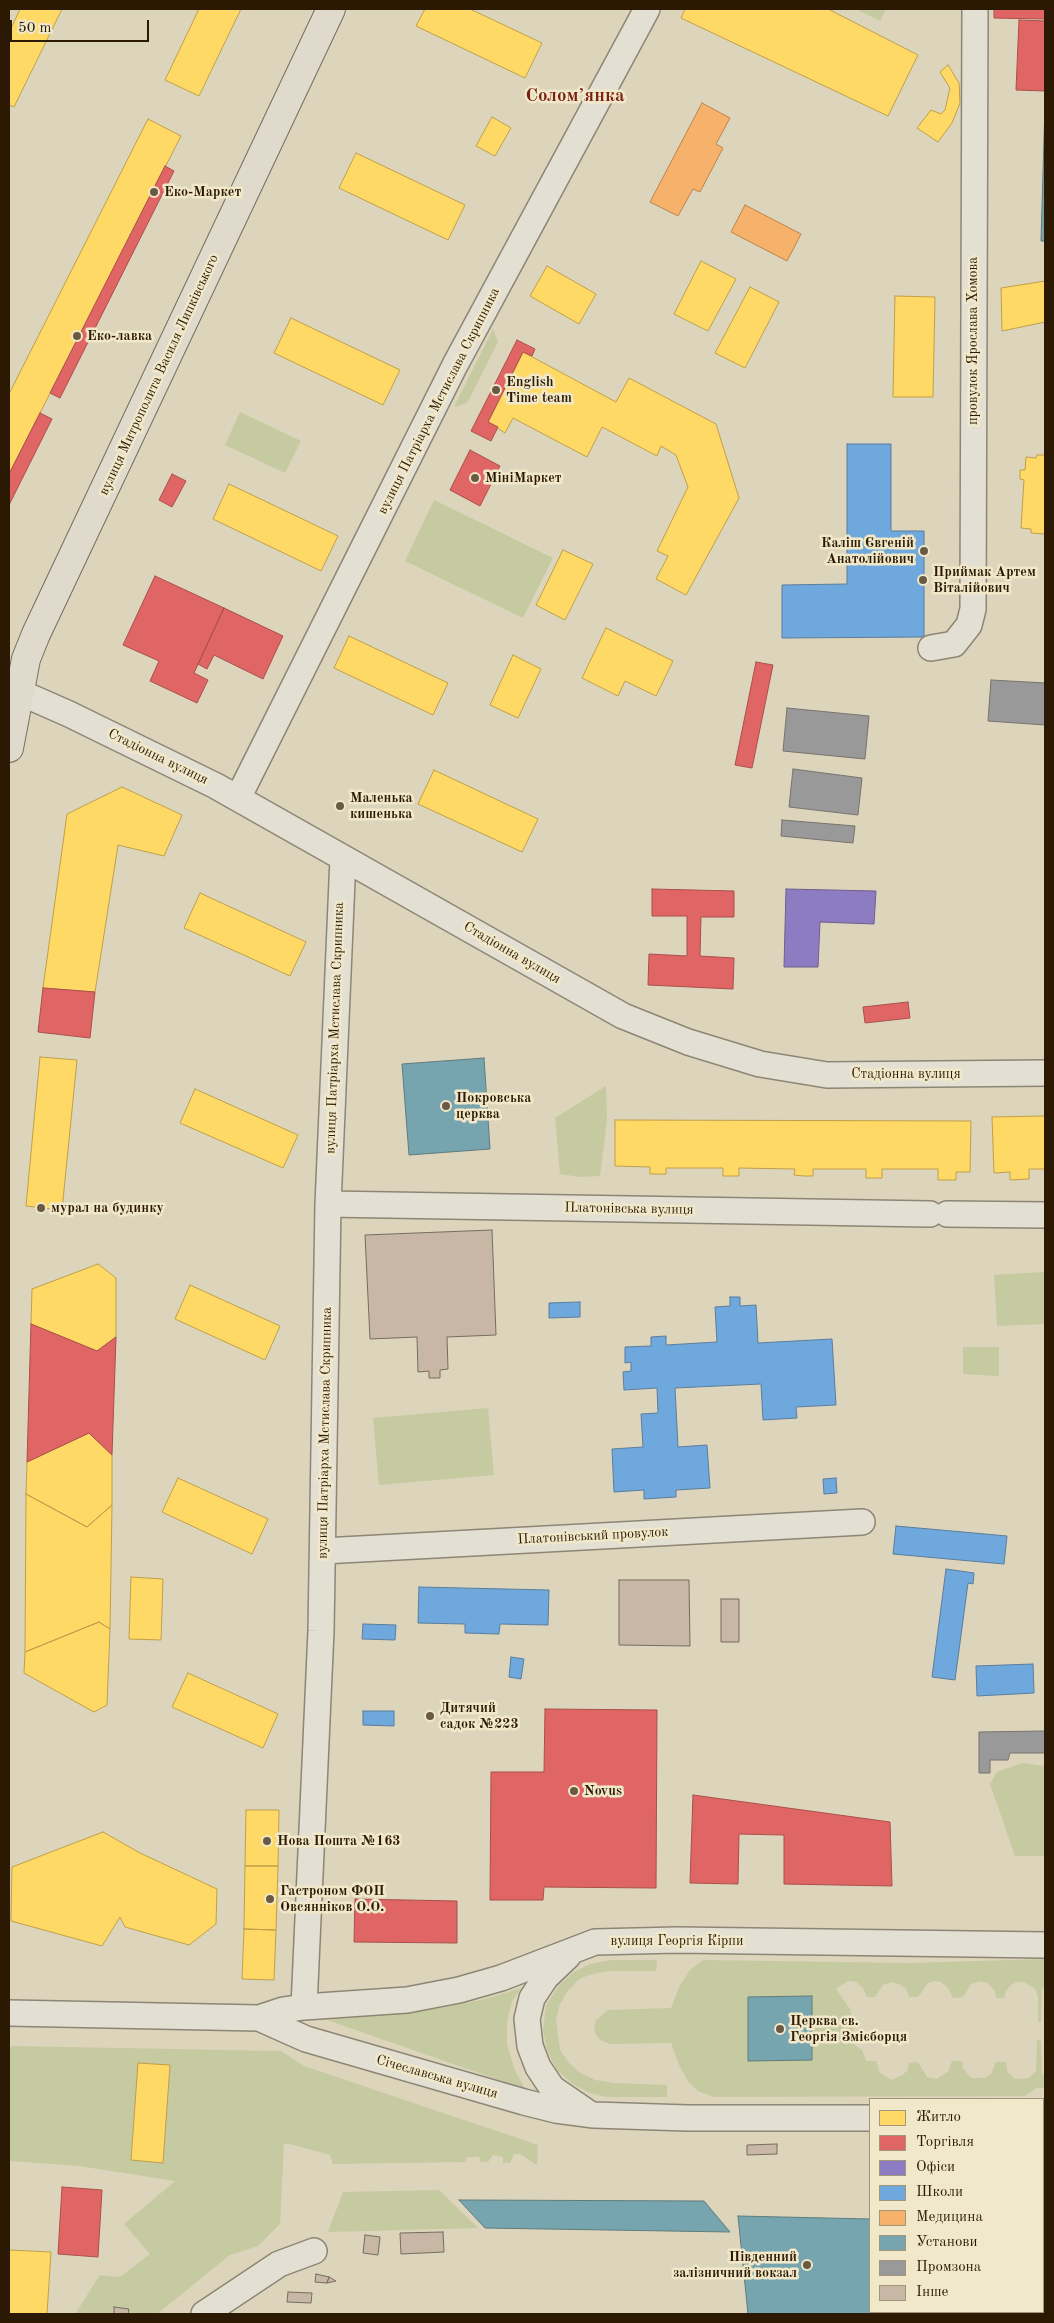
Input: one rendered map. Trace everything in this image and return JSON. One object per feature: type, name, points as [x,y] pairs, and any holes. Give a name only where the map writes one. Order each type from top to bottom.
[{"type":"main road","name":"вулиця Митрополита Василя Липківського","points":[[9,748],[26,659],[36,634],[331,9]]},
{"type":"street","name":"вулиця Патріарха Мстислава Скрипника","points":[[238,798],[455,365],[647,9]]},
{"type":"street","name":"провулок Ярослава Хомова","points":[[931,648],[954,644],[968,625],[973,609],[975,9]]},
{"type":"street","name":"Стадіонна вулиця","points":[[19,692],[69,714],[238,798],[623,1016],[710,1049],[760,1064],[827,1075],[1045,1073]]},
{"type":"street","name":"вулиця Патріарха Мстислава Скрипника","points":[[304,2007],[311,1895],[312,1801],[323,1551],[328,1204],[343,858]]},
{"type":"street","name":"Платонівська вулиця","points":[[328,1204],[1045,1215]]},
{"type":"street","name":"Платонівський провулок","points":[[323,1551],[862,1522]]},
{"type":"street","name":"вулиця Георгія Кірпи","points":[[259,2018],[283,2010],[304,2007],[407,2000],[459,1990],[502,1978],[595,1942],[623,1940],[1045,1945]]},
{"type":"street","points":[[577,1948],[546,1977],[532,1998],[527,2019],[530,2046],[538,2067],[552,2088],[594,2116]]},
{"type":"street","name":"Січеславська вулиця","points":[[9,2013],[259,2018],[306,2039],[524,2102],[556,2110],[594,2116],[869,2118]]},
{"type":"street","points":[[204,2314],[279,2264],[314,2251]]},
{"type":"green space","points":[[856,9],[881,9],[885,11],[880,21]]},
{"type":"green space","points":[[493,329],[498,342],[467,403],[454,407]]},
{"type":"green space","points":[[240,412],[301,441],[285,473],[225,445]]},
{"type":"green space","points":[[434,500],[553,558],[523,618],[405,561]]},
{"type":"green space","points":[[606,1086],[607,1120],[600,1176],[580,1177],[560,1174],[555,1118]]},
{"type":"green space","points":[[1045,1272],[1045,1324],[997,1326],[994,1275]]},
{"type":"green space","points":[[963,1347],[999,1347],[999,1376],[963,1374]]},
{"type":"green space","points":[[488,1408],[494,1475],[379,1485],[373,1418]]},
{"type":"green space","points":[[1022,1763],[1045,1766],[1045,1856],[1015,1856],[990,1784],[997,1772]]},
{"type":"green space","points":[[1045,1959],[1045,1986],[1042,1989],[1041,2022],[1038,2022],[1038,1996],[1035,1989],[1024,1982],[1017,1982],[1011,1985],[1006,1991],[1004,1998],[996,1998],[995,1991],[988,1983],[979,1981],[971,1984],[963,1997],[953,1998],[948,1988],[941,1982],[935,1981],[928,1983],[918,1997],[909,1997],[906,1989],[899,1984],[891,1982],[883,1985],[875,1997],[867,1997],[863,1988],[856,1982],[848,1981],[836,1989],[850,2009],[853,2022],[853,2044],[862,2050],[866,2061],[876,2061],[880,2073],[892,2080],[903,2075],[908,2069],[909,2063],[918,2062],[927,2077],[936,2079],[948,2072],[952,2061],[962,2061],[963,2068],[971,2078],[985,2078],[991,2074],[996,2062],[1006,2062],[1007,2071],[1015,2079],[1029,2078],[1036,2071],[1037,2040],[1041,2041],[1042,2073],[1045,2077],[1045,2088],[1036,2088],[1025,2096],[714,2097],[698,2091],[688,2081],[680,2067],[671,2043],[610,2044],[600,2040],[594,2028],[596,2020],[608,2010],[671,2008],[679,1987],[690,1970],[703,1960],[909,1963]]},
{"type":"green space","points":[[612,1960],[657,1960],[656,1971],[608,1971],[589,1975],[578,1980],[567,1992],[560,2004],[556,2020],[560,2050],[569,2063],[579,2072],[595,2080],[614,2083],[667,2085],[667,2097],[607,2097],[590,2093],[573,2084],[557,2070],[547,2050],[543,2030],[546,2006],[559,1985],[574,1972],[590,1964]]},
{"type":"green space","points":[[521,1988],[512,2001],[507,2022],[507,2044],[514,2068],[525,2089],[327,2020],[442,2008],[485,1999]]},
{"type":"green space","points":[[12,2046],[281,2051],[304,2066],[538,2145],[537,2165],[520,2154],[514,2154],[510,2163],[503,2163],[503,2157],[493,2155],[488,2162],[481,2162],[479,2157],[467,2157],[465,2162],[333,2164],[330,2155],[284,2144],[280,2224],[258,2246],[230,2255],[157,2314],[75,2314],[100,2275],[120,2277],[150,2254],[124,2224],[175,2181],[79,2166],[9,2161],[9,2049]]},
{"type":"green space","points":[[439,2190],[478,2228],[328,2232],[343,2192]]},
{"type":"building: Житло","points":[[20,9],[62,9],[14,107],[9,105],[9,33]]},
{"type":"building: Житло","points":[[199,9],[241,9],[199,96],[165,80]]},
{"type":"building: Житло","points":[[425,9],[470,9],[542,43],[525,78],[416,26]]},
{"type":"building: Житло","points":[[685,9],[828,9],[918,55],[888,116],[681,18]]},
{"type":"building: Житло","points":[[948,65],[959,83],[960,103],[952,123],[938,142],[917,128],[931,110],[941,114],[945,110],[950,88],[940,72]]},
{"type":"building: Житло","points":[[492,117],[511,128],[495,156],[476,146]]},
{"type":"building: Житло","points":[[148,119],[181,136],[9,474],[9,394]]},
{"type":"building: Житло","points":[[356,153],[465,205],[448,240],[339,188]]},
{"type":"building: Житло","points":[[701,261],[736,279],[708,331],[674,314]]},
{"type":"building: Житло","points":[[547,266],[596,294],[579,324],[530,296]]},
{"type":"building: Житло","points":[[1045,281],[1045,322],[1002,331],[1001,288]]},
{"type":"building: Житло","points":[[750,287],[779,302],[745,368],[715,353]]},
{"type":"building: Житло","points":[[895,296],[935,297],[933,397],[893,397]]},
{"type":"building: Житло","points":[[291,318],[400,370],[383,405],[274,353]]},
{"type":"building: Житло","points":[[523,352],[616,402],[629,378],[716,424],[739,498],[686,595],[656,579],[668,556],[657,551],[688,487],[676,455],[661,446],[657,456],[602,427],[587,457],[513,418],[505,433],[488,422]]},
{"type":"building: Житло","points":[[1037,455],[1045,455],[1045,534],[1031,533],[1031,529],[1021,528],[1024,480],[1020,479],[1020,470],[1025,470],[1026,457],[1036,458]]},
{"type":"building: Житло","points":[[229,484],[338,536],[321,571],[213,519]]},
{"type":"building: Житло","points":[[563,550],[593,564],[565,620],[536,605]]},
{"type":"building: Житло","points":[[606,628],[673,661],[656,696],[625,681],[618,696],[582,678]]},
{"type":"building: Житло","points":[[349,636],[448,683],[433,715],[334,668]]},
{"type":"building: Житло","points":[[513,655],[541,669],[518,718],[490,705]]},
{"type":"building: Житло","points":[[434,770],[538,819],[522,852],[418,804]]},
{"type":"building: Житло","points":[[122,787],[182,815],[164,856],[118,845],[95,992],[43,988],[67,814]]},
{"type":"building: Житло","points":[[200,893],[306,942],[290,976],[184,928]]},
{"type":"building: Житло","points":[[40,1057],[77,1060],[62,1210],[26,1206]]},
{"type":"building: Житло","points":[[195,1089],[298,1135],[283,1168],[180,1123]]},
{"type":"building: Житло","points":[[1045,1116],[1045,1169],[1029,1169],[1029,1179],[1010,1180],[1010,1172],[994,1173],[992,1117]]},
{"type":"building: Житло","points":[[615,1120],[971,1121],[970,1172],[956,1172],[956,1180],[938,1180],[938,1169],[882,1169],[882,1178],[866,1178],[866,1169],[813,1169],[813,1176],[794,1175],[795,1169],[739,1168],[739,1176],[723,1176],[723,1168],[666,1168],[666,1174],[650,1174],[650,1167],[615,1166]]},
{"type":"building: Житло","points":[[98,1264],[116,1278],[116,1337],[97,1351],[31,1324],[32,1289]]},
{"type":"building: Житло","points":[[190,1285],[280,1326],[265,1360],[175,1319]]},
{"type":"building: Житло","points":[[89,1433],[112,1455],[112,1505],[87,1527],[26,1494],[27,1462]]},
{"type":"building: Житло","points":[[178,1478],[268,1519],[252,1554],[162,1512]]},
{"type":"building: Житло","points":[[26,1494],[87,1527],[112,1505],[110,1629],[99,1622],[25,1652]]},
{"type":"building: Житло","points":[[131,1577],[163,1579],[161,1640],[129,1639]]},
{"type":"building: Житло","points":[[99,1622],[110,1629],[107,1705],[94,1712],[24,1673],[25,1652]]},
{"type":"building: Житло","points":[[188,1673],[278,1714],[263,1748],[172,1707]]},
{"type":"building: Житло","points":[[246,1810],[279,1810],[278,1866],[245,1866]]},
{"type":"building: Житло","points":[[103,1832],[140,1853],[217,1889],[216,1924],[189,1945],[125,1927],[120,1917],[102,1946],[11,1921],[12,1867]]},
{"type":"building: Житло","points":[[245,1866],[278,1866],[276,1930],[244,1929]]},
{"type":"building: Житло","points":[[244,1929],[276,1930],[274,1980],[242,1979]]},
{"type":"building: Житло","points":[[138,2063],[170,2065],[163,2163],[131,2160]]},
{"type":"building: Житло","points":[[9,2250],[51,2252],[47,2314],[9,2314]]},
{"type":"building: Торгівля","points":[[994,9],[1045,9],[1045,19],[994,18]]},
{"type":"building: Торгівля","points":[[1019,20],[1045,21],[1045,91],[1016,90]]},
{"type":"building: Торгівля","points":[[165,166],[174,171],[60,398],[50,393]]},
{"type":"building: Торгівля","points":[[517,340],[535,349],[532,356],[523,352],[488,422],[498,427],[491,441],[471,431]]},
{"type":"building: Торгівля","points":[[40,413],[52,419],[9,505],[9,474]]},
{"type":"building: Торгівля","name":"МініМаркет","points":[[470,450],[500,466],[480,506],[450,490]]},
{"type":"building: Торгівля","points":[[172,474],[186,481],[172,507],[159,500]]},
{"type":"building: Торгівля","points":[[155,576],[224,608],[194,673],[208,680],[197,703],[150,681],[159,661],[123,645]]},
{"type":"building: Торгівля","points":[[224,608],[283,636],[263,679],[214,655],[207,669],[198,664]]},
{"type":"building: Торгівля","points":[[756,662],[773,665],[752,768],[735,765]]},
{"type":"building: Торгівля","points":[[652,889],[734,891],[734,917],[701,917],[700,956],[734,958],[733,989],[648,985],[649,954],[687,956],[687,916],[652,916]]},
{"type":"building: Торгівля","points":[[43,988],[95,992],[90,1038],[38,1032]]},
{"type":"building: Торгівля","points":[[908,1002],[910,1018],[865,1023],[863,1007]]},
{"type":"building: Торгівля","points":[[31,1324],[97,1351],[116,1337],[112,1455],[89,1433],[27,1462]]},
{"type":"building: Торгівля","name":"Novus","points":[[545,1709],[657,1710],[656,1888],[544,1887],[543,1900],[490,1900],[491,1772],[544,1772]]},
{"type":"building: Торгівля","points":[[693,1795],[890,1822],[892,1886],[784,1884],[784,1835],[739,1834],[738,1884],[690,1883]]},
{"type":"building: Торгівля","points":[[355,1899],[457,1901],[457,1943],[354,1942]]},
{"type":"building: Торгівля","points":[[62,2187],[102,2190],[98,2257],[58,2254]]},
{"type":"building: Офіси","points":[[786,889],[876,891],[874,924],[820,922],[818,967],[784,967]]},
{"type":"building: Школи","points":[[847,444],[891,444],[891,531],[924,531],[924,637],[782,638],[782,585],[847,584]]},
{"type":"building: Школи","points":[[730,1297],[740,1297],[740,1306],[756,1305],[758,1343],[832,1339],[836,1405],[796,1407],[797,1418],[763,1420],[761,1384],[675,1388],[678,1447],[707,1445],[710,1488],[676,1490],[676,1497],[644,1499],[644,1490],[614,1492],[612,1449],[643,1447],[641,1414],[658,1413],[657,1388],[624,1390],[623,1372],[631,1371],[631,1362],[625,1363],[625,1347],[651,1346],[651,1337],[666,1336],[666,1345],[717,1342],[715,1307],[730,1306]]},
{"type":"building: Школи","points":[[580,1302],[580,1317],[549,1318],[549,1303]]},
{"type":"building: Школи","points":[[836,1478],[837,1493],[824,1494],[823,1479]]},
{"type":"building: Школи","points":[[896,1526],[1007,1536],[1004,1564],[893,1554]]},
{"type":"building: Школи","points":[[946,1569],[974,1573],[973,1584],[968,1583],[955,1680],[932,1677]]},
{"type":"building: Школи","points":[[419,1587],[549,1590],[548,1625],[500,1624],[499,1634],[465,1633],[465,1624],[418,1623]]},
{"type":"building: Школи","points":[[363,1624],[396,1625],[395,1640],[362,1639]]},
{"type":"building: Школи","points":[[511,1657],[524,1659],[521,1679],[509,1677]]},
{"type":"building: Школи","points":[[1033,1664],[1034,1693],[977,1696],[976,1666]]},
{"type":"building: Школи","points":[[363,1711],[394,1711],[394,1726],[363,1725]]},
{"type":"building: Медицина","points":[[702,103],[730,118],[716,144],[723,148],[700,192],[693,189],[678,216],[650,202]]},
{"type":"building: Медицина","points":[[745,205],[801,234],[787,261],[731,232]]},
{"type":"building: Установи","points":[[1045,106],[1045,241],[1041,241]]},
{"type":"building: Установи","name":"Покровська церква","points":[[484,1058],[490,1149],[409,1155],[402,1064]]},
{"type":"building: Установи","name":"Церква св. Георгія Змієборця","points":[[812,1996],[812,2060],[748,2061],[748,1997]]},
{"type":"building: Установи","points":[[459,2200],[704,2201],[730,2232],[485,2228]]},
{"type":"building: Установи","name":"Південний залізничний вокзал","points":[[738,2216],[869,2219],[869,2313],[1013,2313],[1013,2314],[748,2314]]},
{"type":"building: Промзона","points":[[991,680],[1045,683],[1045,725],[988,721]]},
{"type":"building: Промзона","points":[[787,708],[869,716],[865,759],[783,751]]},
{"type":"building: Промзона","points":[[793,769],[862,778],[858,815],[789,807]]},
{"type":"building: Промзона","points":[[782,820],[855,826],[853,843],[781,836]]},
{"type":"building: Промзона","points":[[1045,1731],[1045,1753],[1010,1753],[1008,1760],[990,1760],[990,1773],[979,1773],[979,1732]]},
{"type":"building: Інше","points":[[492,1230],[496,1335],[447,1337],[448,1369],[440,1370],[440,1378],[429,1378],[429,1371],[418,1372],[417,1337],[370,1339],[365,1235]]},
{"type":"building: Інше","points":[[619,1580],[689,1580],[690,1646],[619,1645]]},
{"type":"building: Інше","points":[[721,1599],[739,1599],[739,1642],[721,1642]]},
{"type":"building: Інше","points":[[777,2144],[777,2154],[747,2155],[747,2145]]},
{"type":"building: Інше","points":[[443,2232],[444,2252],[401,2254],[400,2233]]},
{"type":"building: Інше","points":[[365,2235],[380,2237],[378,2255],[363,2253]]},
{"type":"building: Інше","points":[[316,2274],[329,2277],[327,2283],[315,2282]]},
{"type":"building: Інше","points":[[329,2277],[336,2281],[327,2283]]},
{"type":"building: Інше","points":[[288,2292],[312,2293],[311,2303],[287,2302]]},
{"type":"building: Інше","points":[[114,2307],[129,2309],[128,2314],[114,2314]]},
{"type":"place","name":"Еко-Маркет","points":[[154,192]]},
{"type":"place","name":"Еко-лавка","points":[[77,336]]},
{"type":"place","name":"English Time team","points":[[496,390]]},
{"type":"place","name":"МініМаркет","points":[[475,478]]},
{"type":"place","name":"Каліш Євгеній Анатолійович","points":[[924,551]]},
{"type":"place","name":"Приймак Артем Віталійович","points":[[923,580]]},
{"type":"place","name":"Маленька кишенька","points":[[340,806]]},
{"type":"place","name":"Покровська церква","points":[[446,1106]]},
{"type":"place","name":"мурал на будинку","points":[[41,1208]]},
{"type":"place","name":"Дитячий садок №223","points":[[430,1716]]},
{"type":"place","name":"Novus","points":[[574,1791]]},
{"type":"place","name":"Нова Пошта №163","points":[[267,1841]]},
{"type":"place","name":"Гастроном ФОП Овсянніков О.О.","points":[[270,1899]]},
{"type":"place","name":"Церква св. Георгія Змієборця","points":[[780,2029]]},
{"type":"place","name":"Південний залізничний вокзал","points":[[807,2265]]},
{"type":"district","name":"Соломʼянка","points":[[575,96]]}]
